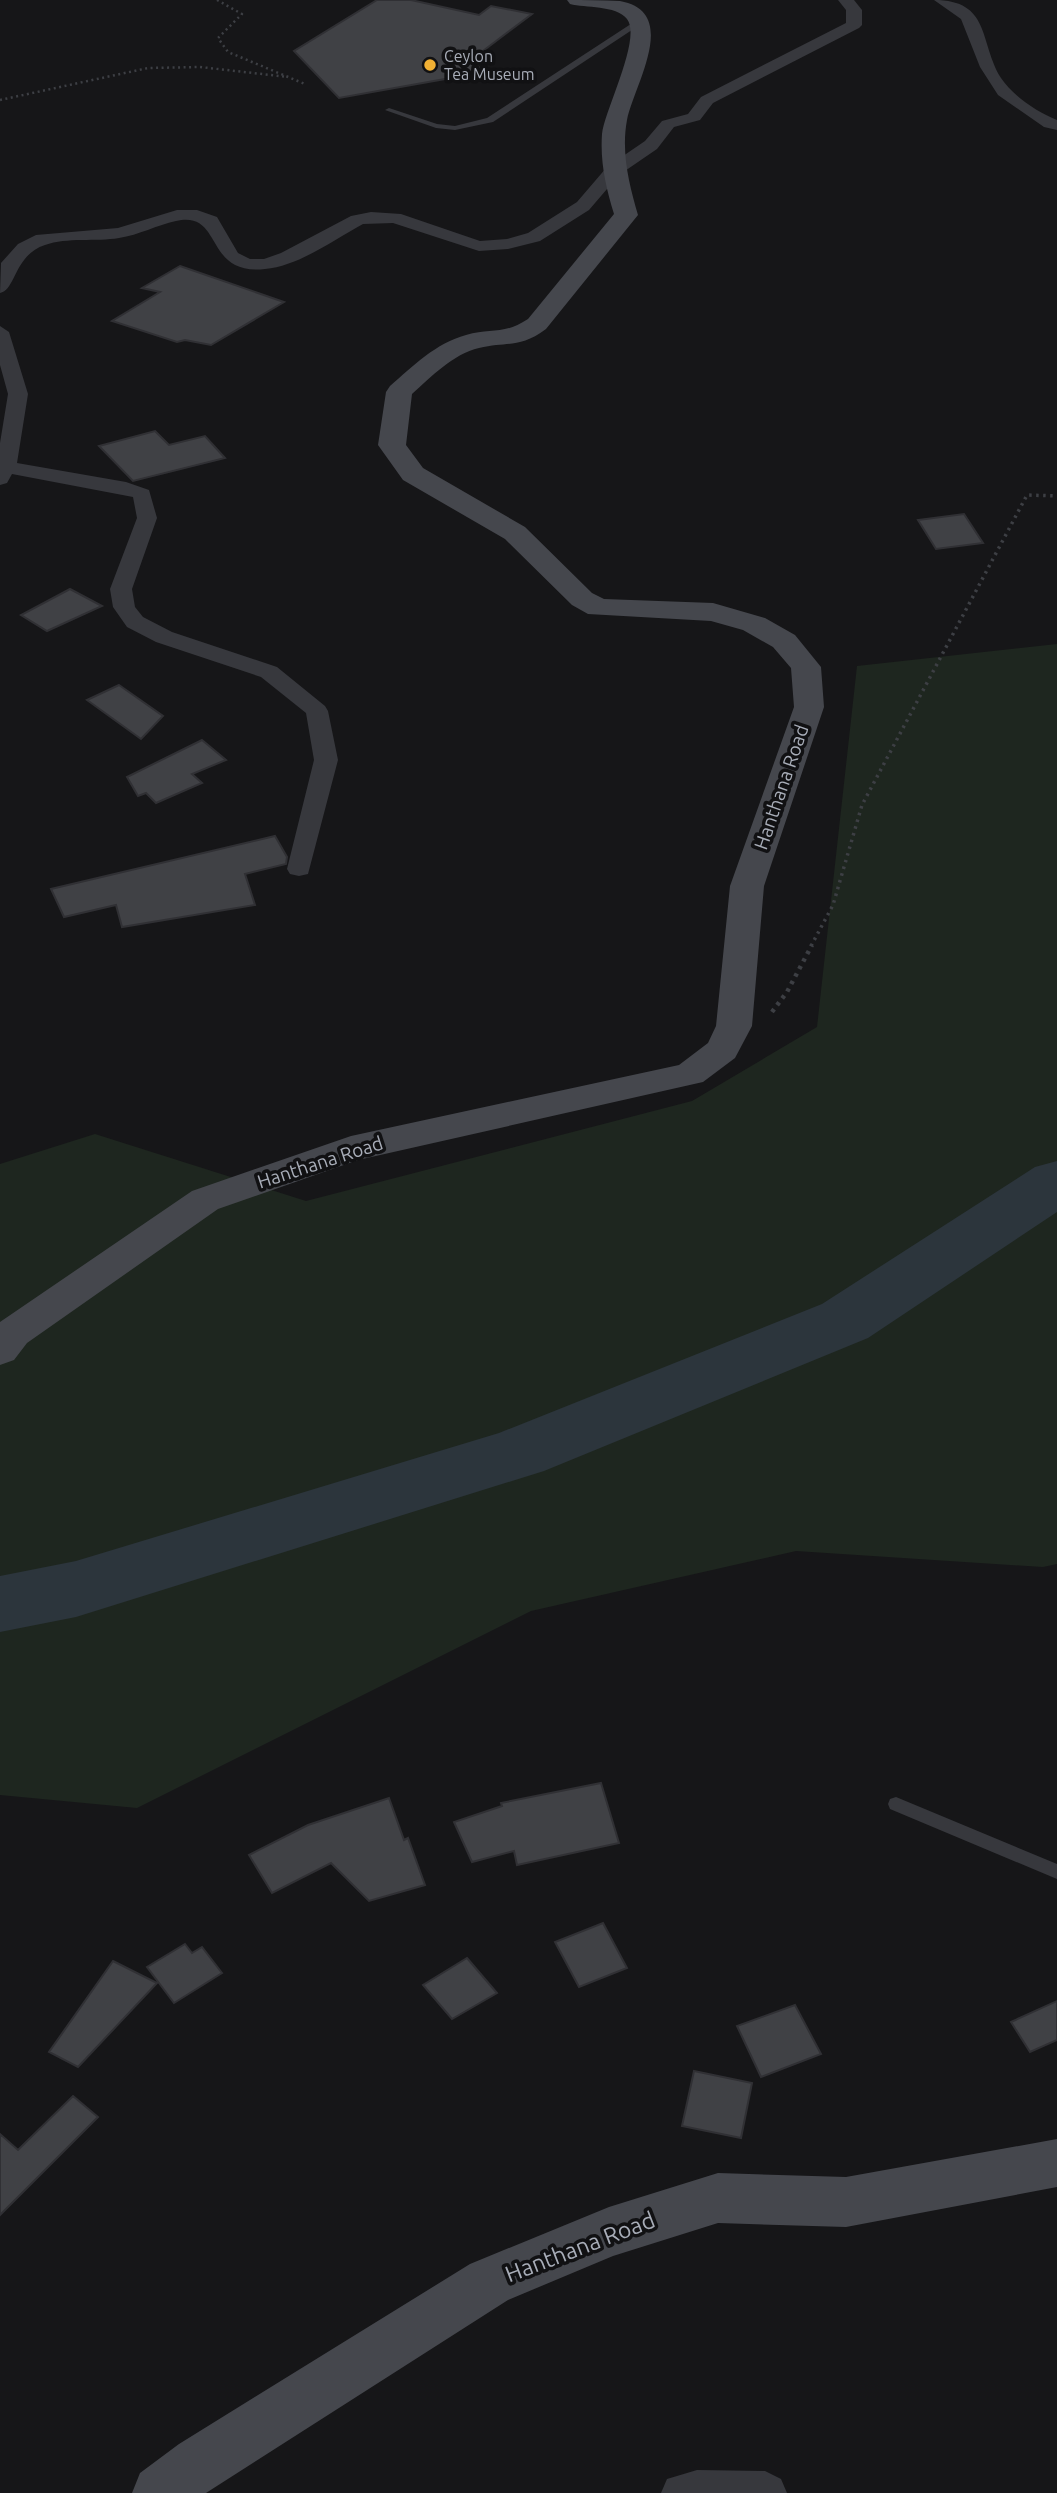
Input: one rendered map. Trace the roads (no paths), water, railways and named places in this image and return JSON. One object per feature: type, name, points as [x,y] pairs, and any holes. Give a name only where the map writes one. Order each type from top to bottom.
[{"type":"street","points":[[578,0],[617,7],[632,13],[640,22]]},
{"type":"street","points":[[0,288],[10,263],[24,248],[42,239],[120,233],[177,215],[197,215],[211,221],[231,256],[247,264],[267,264],[287,257],[357,220],[371,217],[395,218],[479,246],[508,244],[534,237],[583,206],[613,171],[651,145],[667,124],[694,117],[707,100],[854,24],[855,10],[846,0]]},
{"type":"street","points":[[942,0],[957,4],[971,17],[984,59],[1003,92],[1050,124],[1057,125]]},
{"type":"street","name":"Hanthana Road","points":[[0,1350],[13,1333],[205,1200],[351,1149],[690,1074],[722,1050],[734,1026],[747,886],[809,707],[806,667],[784,641],[754,624],[713,612],[598,608],[582,599],[515,533],[414,474],[392,445],[399,392],[436,359],[471,341],[520,336],[537,324],[626,215],[613,171],[616,119],[639,47],[640,22]]},
{"type":"street","points":[[0,332],[18,394],[3,473],[126,488],[142,494],[147,518],[121,589],[124,607],[135,622],[164,637],[269,672],[317,711],[326,760],[299,869]]},
{"type":"street","name":"Hanthana Road","points":[[160,2493],[199,2464],[489,2282],[608,2232],[718,2198],[846,2202],[1057,2163]]},
{"type":"street","points":[[681,2493],[697,2490],[767,2493]]},
{"type":"lane","points":[[389,110],[436,126],[455,128],[490,120],[640,22]]},
{"type":"lane","points":[[896,1804],[1057,1871]]},
{"type":"waterway","points":[[0,1604],[76,1589],[520,1453],[845,1321],[1057,1182]]},
{"type":"place","name":"Ceylon Tea Museum","points":[[430,65]]}]
